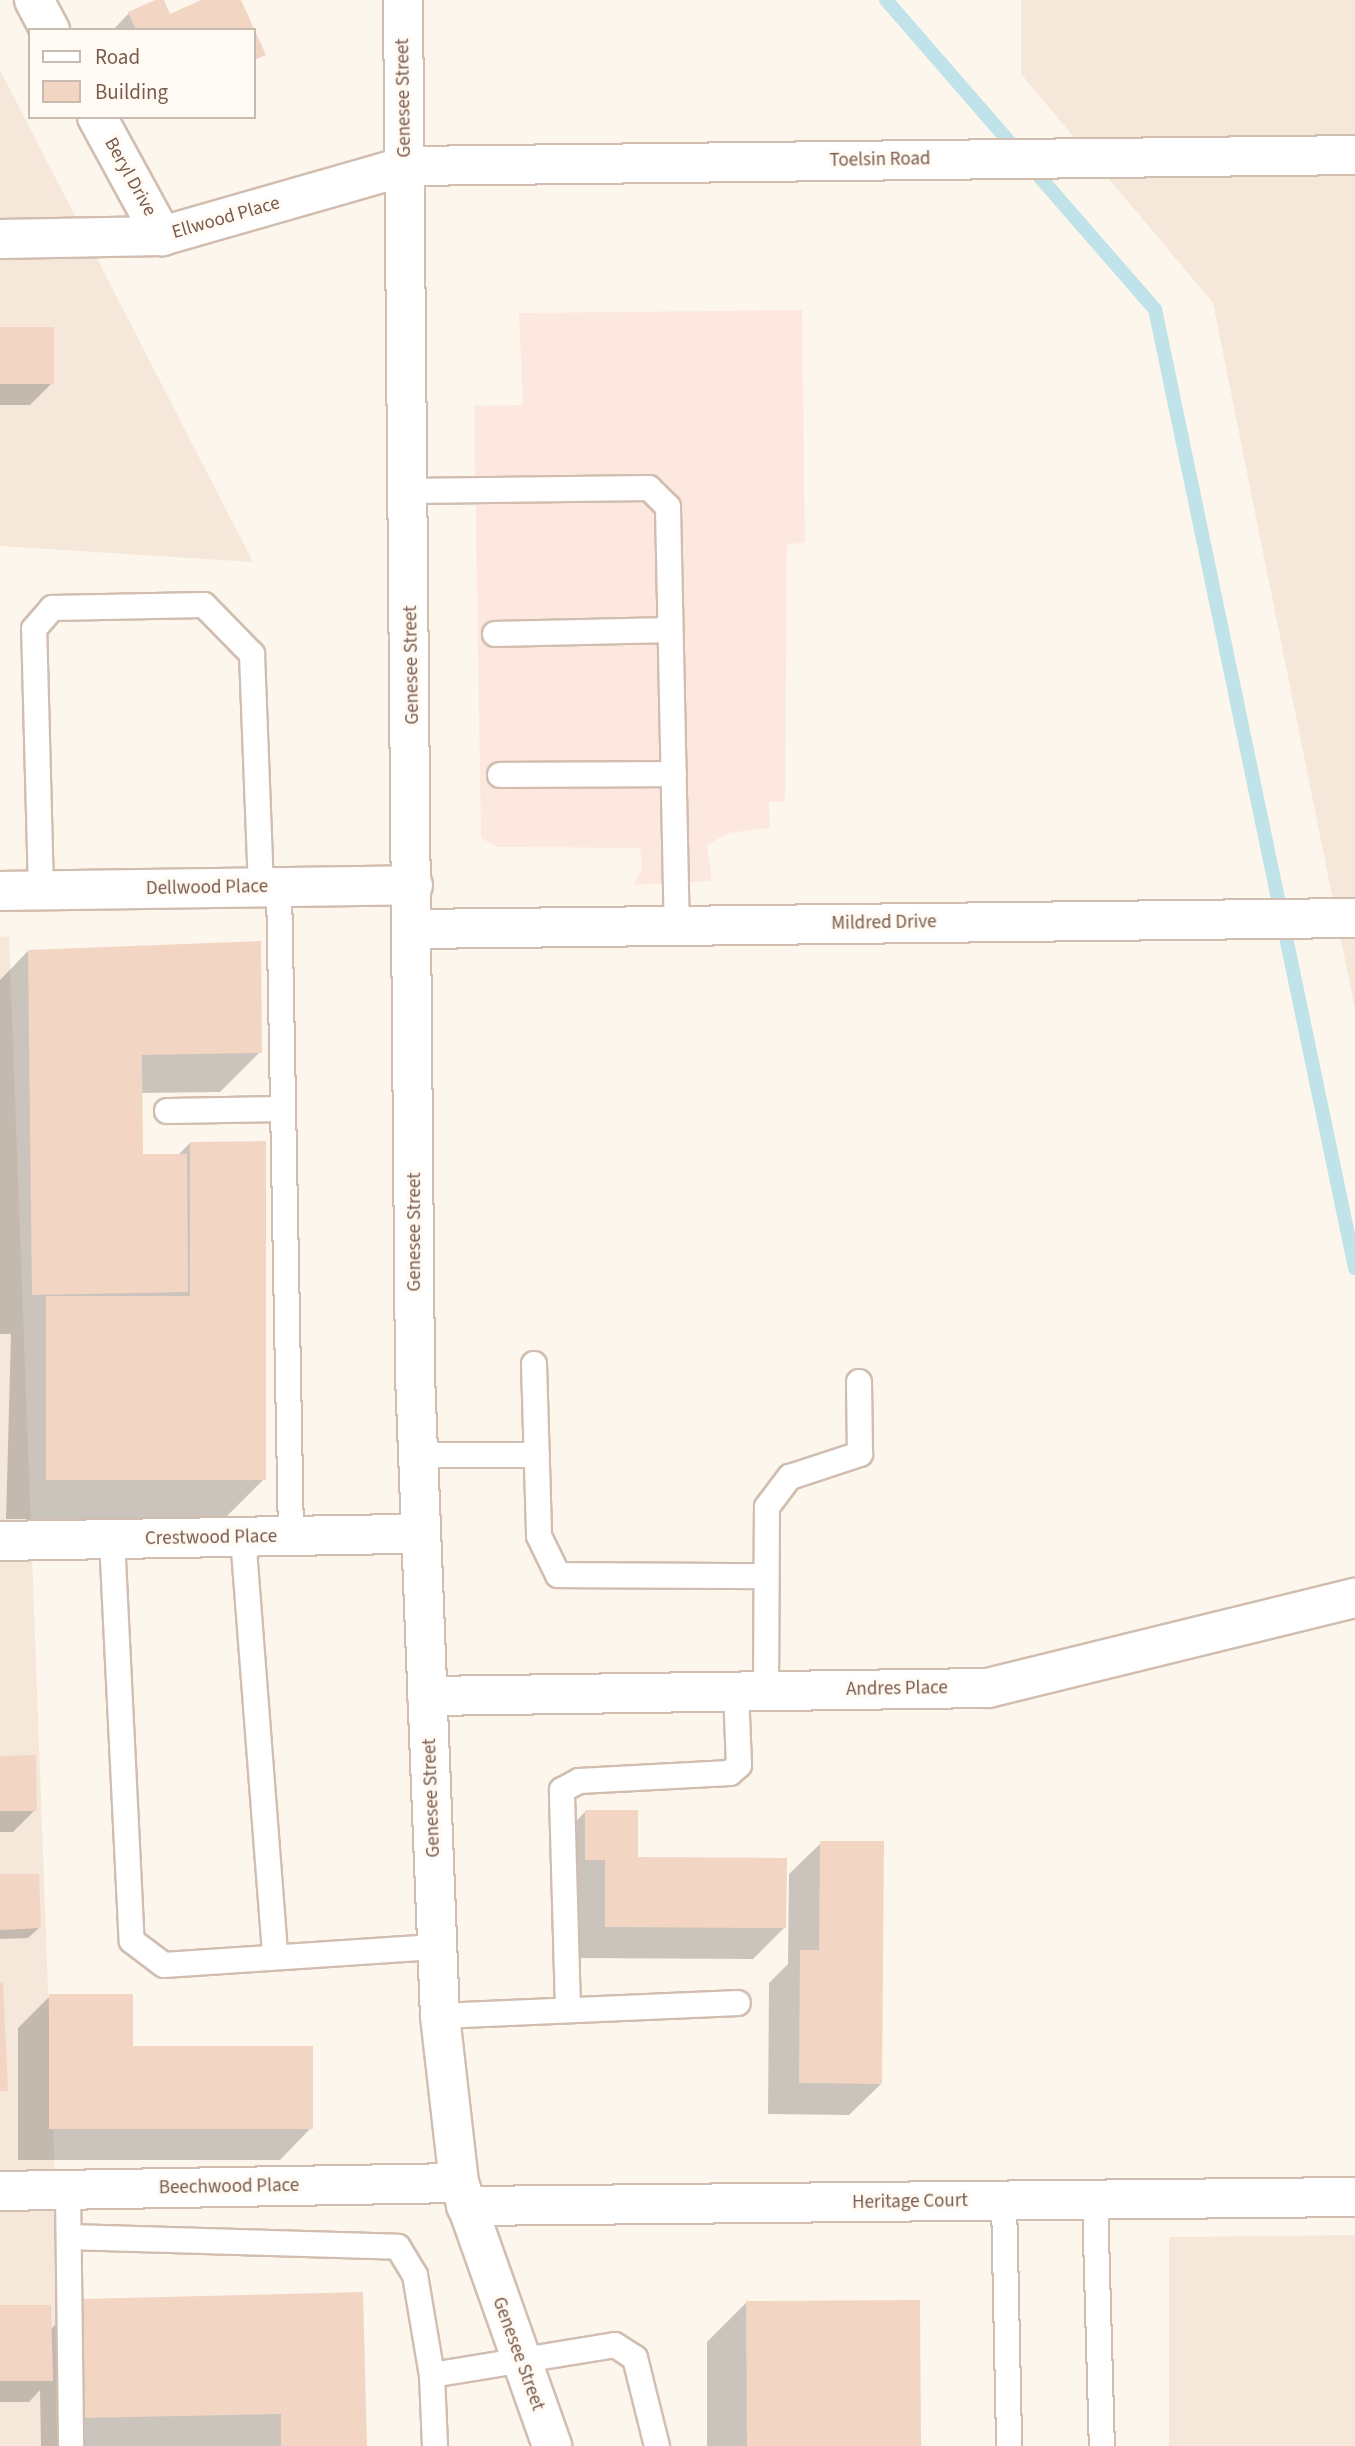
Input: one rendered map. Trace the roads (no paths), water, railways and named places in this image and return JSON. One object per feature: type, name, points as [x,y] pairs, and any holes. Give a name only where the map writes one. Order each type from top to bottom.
[{"type":"street","points":[[34,0],[49,28]]},
{"type":"street","name":"Genesee Street","points":[[403,0],[418,1455],[440,2016],[462,2195],[552,2446]]},
{"type":"street","name":"Beryl Drive","points":[[98,119],[162,236]]},
{"type":"street","name":"Toelsin Road","points":[[406,166],[1355,155]]},
{"type":"street","name":"Ellwood Place","points":[[0,239],[162,236],[406,166]]},
{"type":"street","name":"Dellwood Place","points":[[0,891],[413,885]]},
{"type":"street","name":"Mildred Drive","points":[[413,929],[1355,918]]},
{"type":"street","name":"Crestwood Place","points":[[0,1541],[421,1534]]},
{"type":"street","name":"Andres Place","points":[[427,1696],[988,1688],[1355,1598]]},
{"type":"street","name":"Beechwood Place","points":[[0,2191],[462,2195]]},
{"type":"street","name":"Heritage Court","points":[[462,2195],[1004,2201],[1355,2197]]},
{"type":"lane","points":[[410,491],[649,488],[667,507],[677,926]]},
{"type":"lane","points":[[41,891],[34,629],[52,608],[204,605],[252,654],[270,887],[283,1109],[290,1536]]},
{"type":"lane","points":[[495,634],[670,630]]},
{"type":"lane","points":[[500,775],[674,774]]},
{"type":"lane","points":[[167,1111],[283,1109]]},
{"type":"lane","points":[[534,1364],[539,1536],[558,1575],[766,1576]]},
{"type":"lane","points":[[568,2010],[562,1790],[579,1781],[730,1773],[739,1765],[766,1576],[767,1507],[790,1476],[860,1454],[859,1382]]},
{"type":"lane","points":[[418,1455],[537,1455]]},
{"type":"lane","points":[[243,1537],[275,1957]]},
{"type":"lane","points":[[111,1539],[132,1941],[164,1965],[438,1947]]},
{"type":"lane","points":[[440,2016],[738,2003]]},
{"type":"lane","points":[[68,2190],[71,2446]]},
{"type":"lane","points":[[1095,2200],[1102,2446]]},
{"type":"lane","points":[[1004,2201],[1009,2446]]},
{"type":"lane","points":[[69,2237],[398,2247],[415,2275],[432,2375],[435,2446]]},
{"type":"lane","points":[[432,2375],[522,2363],[615,2345],[635,2358],[657,2446]]},
{"type":"waterway","points":[[886,0],[1155,309],[1355,1268]]}]
